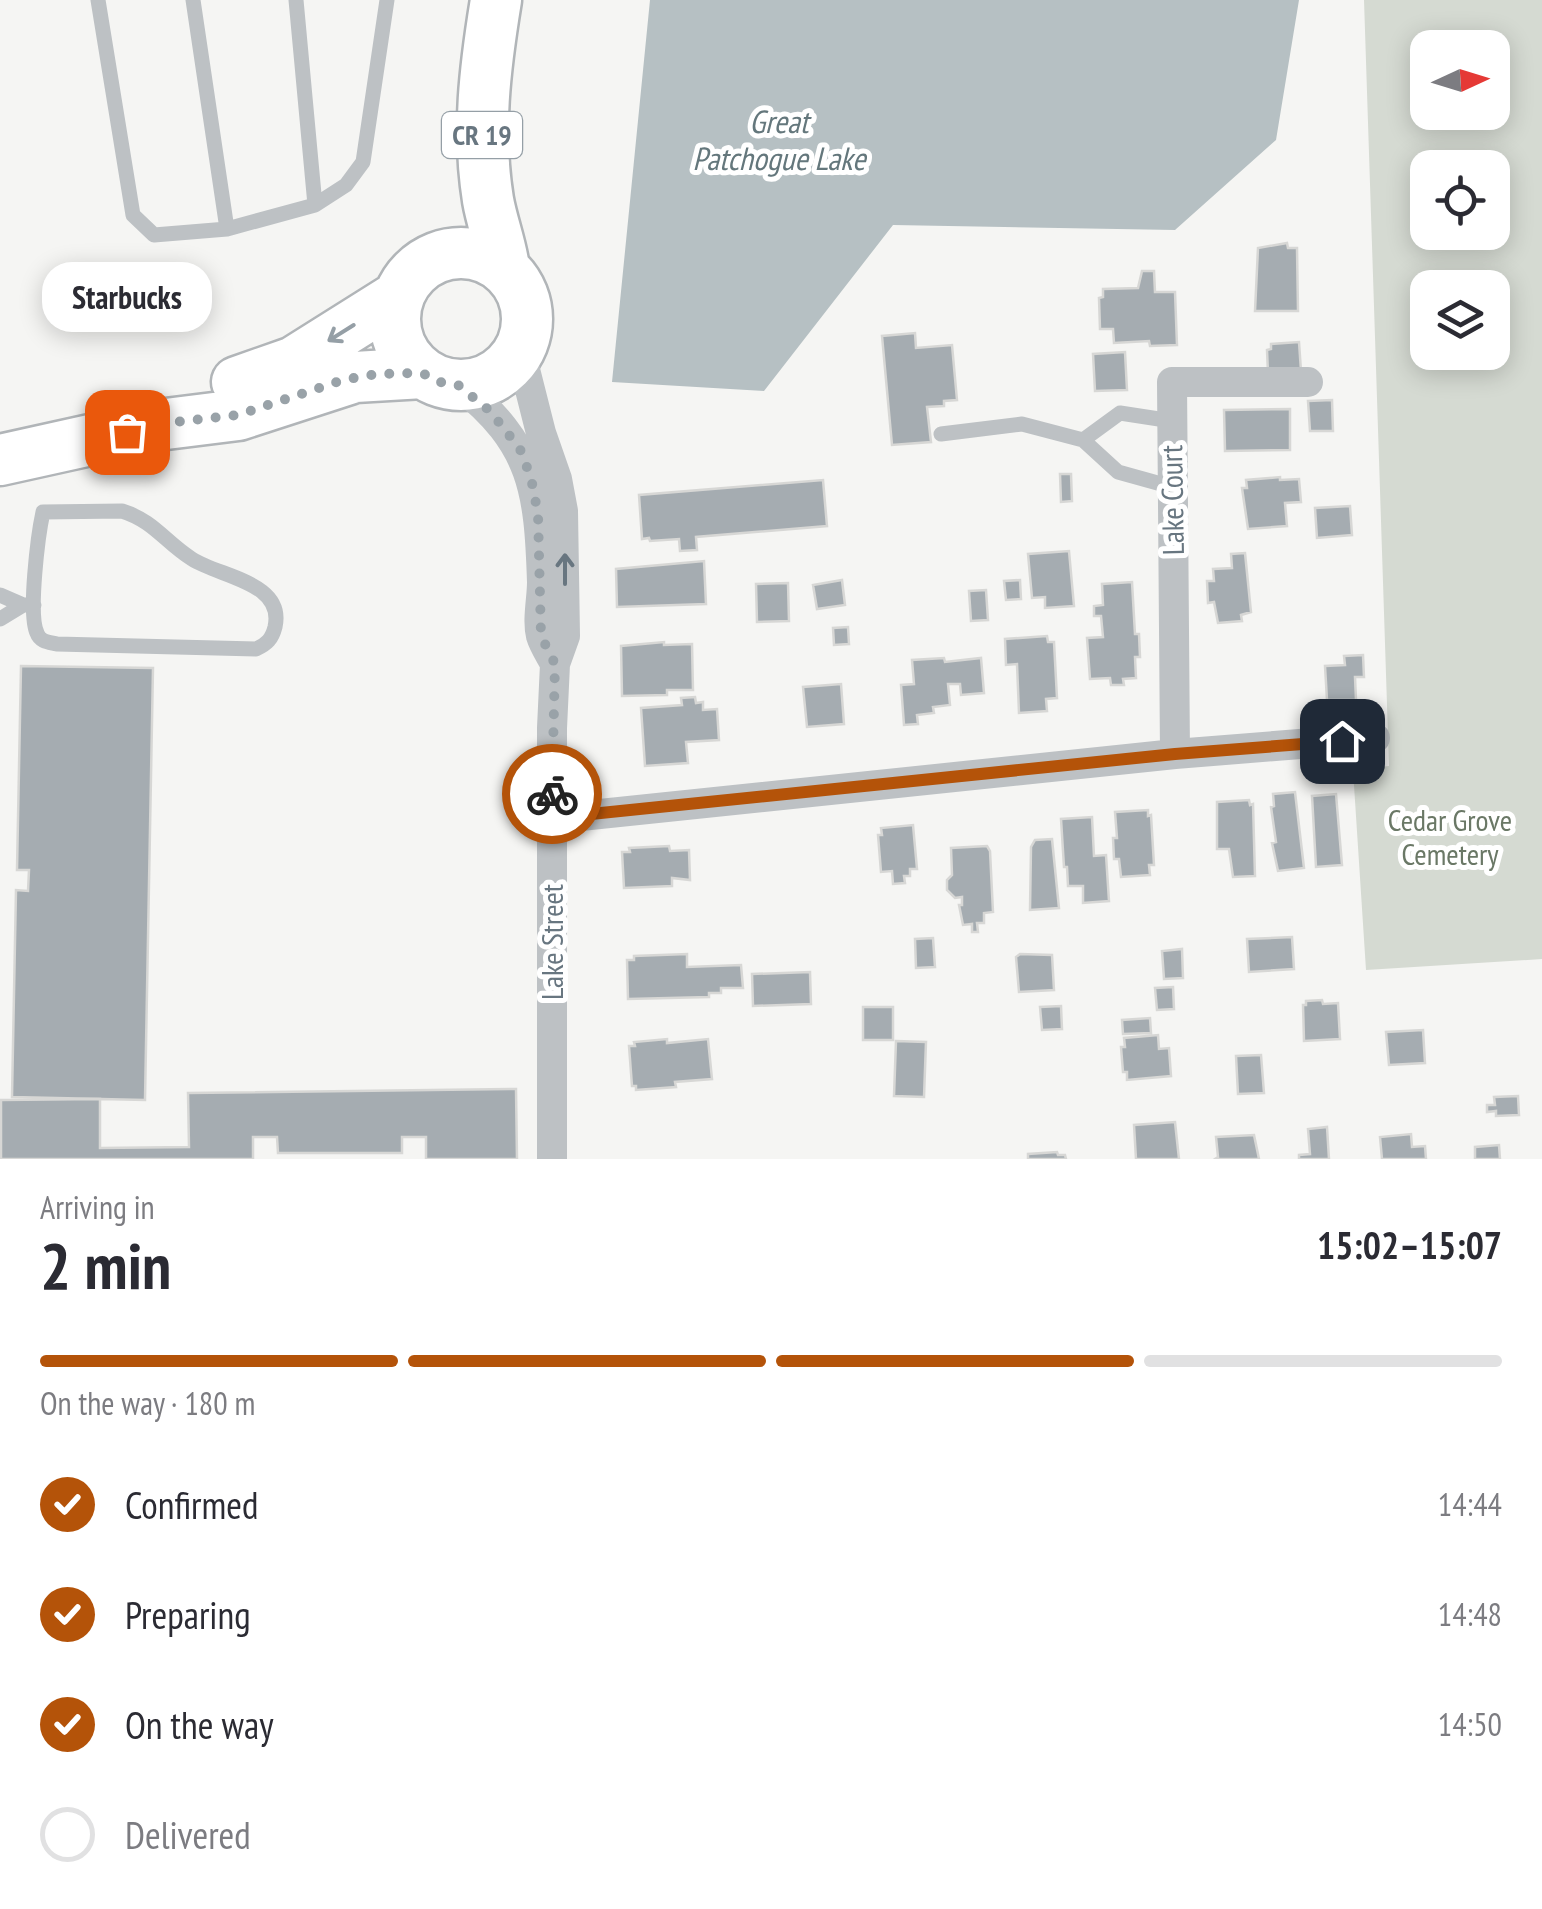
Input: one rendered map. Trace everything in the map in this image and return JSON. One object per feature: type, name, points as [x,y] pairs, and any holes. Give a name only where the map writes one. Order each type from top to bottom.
[{"type":"main road","name":"CR 19","points":[[158,424],[226,386],[294,362],[399,296],[419,268],[434,259],[453,222],[458,199],[456,78],[468,0]]},
{"type":"main road","name":"CR 19","points":[[0,460],[158,424],[238,415],[355,377],[477,384],[509,365],[520,350],[528,315],[516,282],[504,268],[488,198],[482,128],[483,76],[496,0]]},
{"type":"main road","points":[[434,259],[463,253],[478,255],[504,268]]},
{"type":"main road","points":[[399,296],[396,330],[410,361],[440,379]]},
{"type":"street","points":[[520,350],[563,511],[565,636],[555,664]]},
{"type":"street","points":[[440,379],[490,411],[520,449],[538,514],[541,636],[555,664]]},
{"type":"street","name":"Lake Court","points":[[1175,754],[1172,382],[1308,382]]},
{"type":"street","name":"Lake Street","points":[[552,1159],[555,664]]},
{"type":"street","points":[[552,818],[1175,754],[1375,738]]},
{"type":"lane","points":[[98,0],[133,215],[154,235],[227,229],[314,205],[346,185],[364,162],[387,0]]},
{"type":"lane","points":[[193,0],[227,229]]},
{"type":"lane","points":[[296,0],[314,205]]},
{"type":"lane","points":[[1082,440],[1120,413],[1172,420]]},
{"type":"lane","points":[[941,434],[1022,424],[1082,440],[1118,472],[1172,487]]},
{"type":"lane","points":[[122,511],[151,523],[190,558],[213,571],[261,588],[274,602],[277,619],[273,636],[256,649],[57,644],[42,640],[36,632],[29,605],[43,512],[122,511]]},
{"type":"lane","points":[[0,595],[29,605]]},
{"type":"lane","points":[[0,620],[29,605]]},
{"type":"green space","name":"Cedar Grove Cemetery","points":[[1364,0],[1542,0],[1542,959],[1366,970],[1353,770],[1389,766]]},
{"type":"water","name":"Great Patchogue Lake","points":[[650,0],[1299,0],[1276,140],[1175,230],[893,225],[764,391],[612,382]]},
{"type":"building","points":[[1287,243],[1288,248],[1297,248],[1298,311],[1255,311],[1258,248]]},
{"type":"building","points":[[1142,271],[1154,271],[1155,292],[1175,292],[1177,345],[1150,346],[1149,341],[1114,343],[1113,329],[1100,329],[1099,298],[1103,297],[1103,289],[1138,288]]},
{"type":"building","points":[[915,333],[916,348],[952,345],[957,400],[927,407],[931,442],[892,445],[882,336]]},
{"type":"building","points":[[1299,342],[1301,371],[1268,373],[1267,350],[1271,344]]},
{"type":"building","points":[[1125,352],[1127,390],[1095,391],[1093,354]]},
{"type":"building","points":[[1332,400],[1333,431],[1310,431],[1308,401]]},
{"type":"building","points":[[1290,409],[1290,450],[1225,451],[1224,410]]},
{"type":"building","points":[[1060,474],[1071,474],[1072,501],[1061,502]]},
{"type":"building","points":[[1299,479],[1301,502],[1285,503],[1287,526],[1248,529],[1242,488],[1247,488],[1246,480]]},
{"type":"building","points":[[823,480],[827,526],[696,537],[697,550],[680,551],[679,539],[642,539],[639,495]]},
{"type":"building","points":[[1350,506],[1352,535],[1317,538],[1315,508]]},
{"type":"building","points":[[1069,551],[1074,606],[1045,608],[1045,597],[1032,598],[1028,554]]},
{"type":"building","points":[[1245,553],[1251,612],[1241,615],[1242,621],[1218,623],[1214,602],[1208,603],[1207,581],[1214,581],[1213,569],[1232,568],[1231,554]]},
{"type":"building","points":[[704,561],[706,604],[617,607],[616,569]]},
{"type":"building","points":[[842,580],[845,605],[817,609],[813,585]]},
{"type":"building","points":[[1020,580],[1021,599],[1006,600],[1004,581]]},
{"type":"building","points":[[1132,582],[1140,657],[1135,657],[1136,678],[1123,679],[1124,685],[1111,685],[1110,678],[1090,679],[1087,638],[1103,637],[1101,616],[1094,616],[1094,606],[1103,605],[1102,584]]},
{"type":"building","points":[[788,583],[789,621],[757,622],[756,584]]},
{"type":"building","points":[[986,590],[988,620],[971,621],[969,591]]},
{"type":"building","points":[[848,627],[849,644],[834,645],[833,628]]},
{"type":"building","points":[[1047,636],[1048,642],[1054,642],[1057,698],[1046,699],[1047,711],[1019,713],[1017,664],[1006,665],[1005,639]]},
{"type":"building","points":[[692,644],[693,690],[622,696],[621,646]]},
{"type":"building","points":[[1363,655],[1364,677],[1355,677],[1356,700],[1327,700],[1325,666],[1345,665],[1344,656]]},
{"type":"building","points":[[944,658],[945,662],[981,658],[984,693],[961,695],[960,684],[948,684],[950,705],[933,707],[934,713],[917,715],[918,724],[904,725],[901,685],[914,684],[912,660]]},
{"type":"building","points":[[21,666],[153,668],[145,1100],[12,1097],[16,890],[28,891],[29,870],[17,870]]},
{"type":"building","points":[[841,684],[844,724],[807,727],[803,687]]},
{"type":"building","points":[[695,697],[696,703],[703,702],[703,710],[717,709],[719,740],[686,742],[688,763],[645,766],[641,708],[682,705],[681,698]]},
{"type":"building","points":[[1295,792],[1304,868],[1278,871],[1272,843],[1276,842],[1273,794]]},
{"type":"building","points":[[1336,794],[1342,865],[1316,867],[1312,796]]},
{"type":"building","points":[[1249,800],[1253,804],[1255,876],[1233,877],[1229,849],[1217,849],[1217,802]]},
{"type":"building","points":[[1148,810],[1154,865],[1149,865],[1150,875],[1121,877],[1119,859],[1114,859],[1115,812]]},
{"type":"building","points":[[1092,817],[1094,856],[1106,855],[1109,901],[1083,903],[1083,886],[1068,886],[1061,819]]},
{"type":"building","points":[[913,825],[917,869],[910,869],[910,876],[904,876],[905,883],[893,884],[892,871],[881,872],[878,835],[882,835],[881,828]]},
{"type":"building","points":[[1052,839],[1059,908],[1030,910],[1031,847],[1035,840]]},
{"type":"building","points":[[669,846],[670,851],[689,850],[690,880],[672,878],[672,886],[624,888],[622,852],[630,852],[629,848]]},
{"type":"building","points":[[987,846],[993,912],[984,913],[984,923],[977,923],[978,932],[972,932],[972,924],[963,925],[959,905],[962,897],[955,898],[947,890],[947,880],[952,875],[951,848]]},
{"type":"building","points":[[1292,937],[1294,969],[1249,972],[1247,939]]},
{"type":"building","points":[[933,938],[935,967],[916,968],[915,939]]},
{"type":"building","points":[[1182,949],[1183,978],[1164,979],[1162,951]]},
{"type":"building","points":[[687,954],[687,967],[741,965],[743,988],[721,988],[721,993],[709,993],[709,997],[628,999],[627,960],[634,960],[634,956]]},
{"type":"building","points":[[1052,955],[1054,990],[1019,992],[1016,957]]},
{"type":"building","points":[[810,972],[811,1004],[753,1006],[752,974]]},
{"type":"building","points":[[1173,987],[1174,1009],[1157,1010],[1155,988]]},
{"type":"building","points":[[1322,1000],[1323,1004],[1338,1003],[1340,1039],[1304,1041],[1303,1005],[1306,1001]]},
{"type":"building","points":[[1061,1006],[1062,1029],[1042,1030],[1040,1007]]},
{"type":"building","points":[[863,1007],[893,1007],[893,1040],[863,1040]]},
{"type":"building","points":[[1150,1018],[1151,1033],[1123,1034],[1122,1020]]},
{"type":"building","points":[[1423,1030],[1425,1063],[1389,1065],[1386,1032]]},
{"type":"building","points":[[1158,1035],[1159,1049],[1169,1048],[1171,1076],[1127,1080],[1121,1047],[1125,1047],[1124,1038]]},
{"type":"building","points":[[667,1039],[667,1043],[708,1039],[712,1079],[636,1090],[632,1086],[629,1046],[635,1046],[634,1042]]},
{"type":"building","points":[[896,1041],[926,1042],[924,1097],[894,1096]]},
{"type":"building","points":[[1261,1055],[1264,1093],[1238,1094],[1236,1056]]},
{"type":"building","points":[[516,1089],[517,1159],[426,1159],[426,1137],[402,1137],[402,1153],[278,1153],[277,1137],[253,1137],[253,1159],[1,1159],[1,1100],[100,1099],[100,1148],[189,1147],[188,1093]]},
{"type":"building","points":[[1518,1096],[1519,1115],[1496,1116],[1496,1111],[1487,1112],[1487,1105],[1495,1105],[1494,1097]]},
{"type":"building","points":[[1175,1122],[1179,1159],[1136,1159],[1134,1125]]},
{"type":"building","points":[[1327,1127],[1329,1159],[1299,1159],[1299,1155],[1310,1154],[1308,1129]]},
{"type":"building","points":[[1411,1134],[1412,1147],[1425,1146],[1426,1159],[1382,1159],[1380,1137]]},
{"type":"building","points":[[1254,1135],[1259,1159],[1215,1159],[1216,1137]]},
{"type":"building","points":[[1499,1145],[1500,1159],[1475,1159],[1475,1147]]},
{"type":"building","points":[[1057,1152],[1066,1159],[1028,1159],[1028,1154]]},
{"type":"way so far","points":[[127,432],[158,424],[238,415],[343,380],[377,374],[422,373],[458,385],[490,411],[520,449],[538,514],[541,636],[555,664],[552,794]]},
{"type":"place","name":"Starbucks","points":[[127,432]]},
{"type":"route","points":[[552,794],[552,818],[1175,754],[1342,741]]}]
